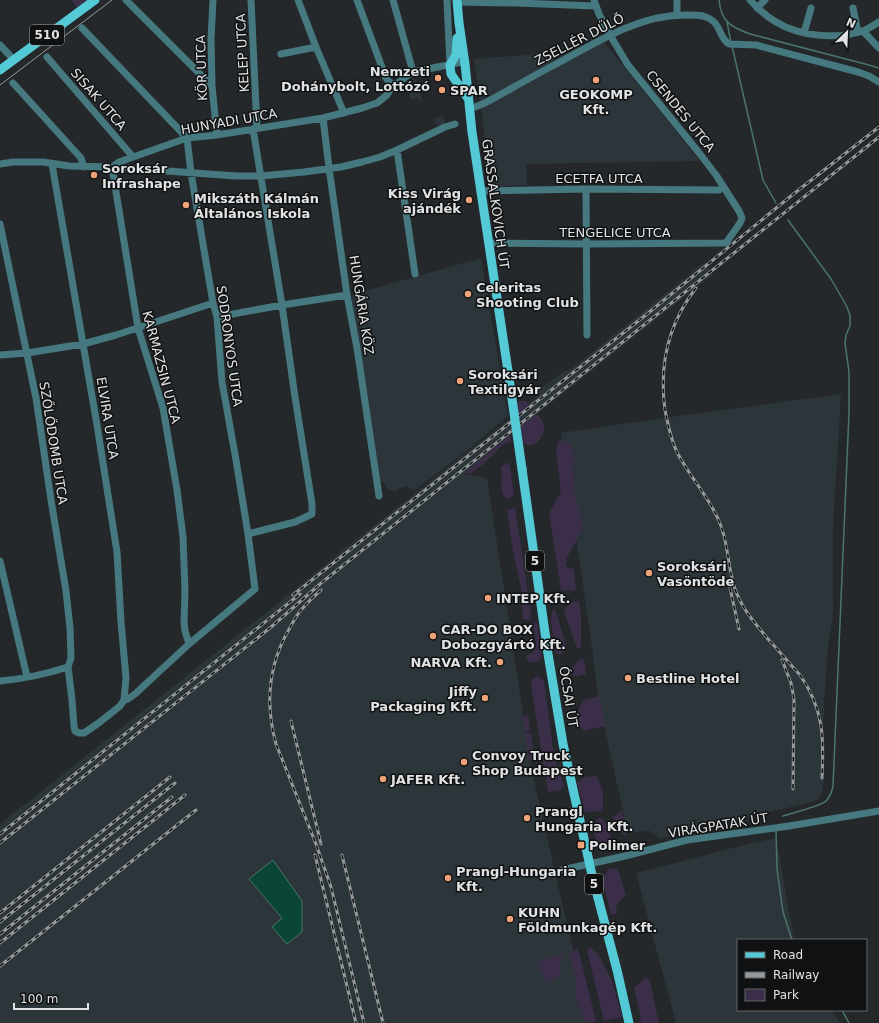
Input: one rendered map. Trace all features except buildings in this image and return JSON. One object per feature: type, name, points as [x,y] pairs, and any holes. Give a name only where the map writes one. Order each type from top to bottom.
[{"type":"main road","name":"510","points":[[0,70],[95,0]]},
{"type":"main road","name":"GRASSALKOVICH ÚT","points":[[457,1],[468,103],[480,191],[508,371]]},
{"type":"main road","points":[[459,23],[456,55],[450,65],[451,74],[468,103]]},
{"type":"main road","name":"ÓCSAI ÚT","points":[[508,371],[548,654],[563,744],[589,864],[617,970],[629,1023]]},
{"type":"street","points":[[126,0],[212,86]]},
{"type":"street","name":"KÖR UTCA","points":[[213,0],[211,39],[212,86],[217,135]]},
{"type":"street","name":"KELEP UTCA","points":[[248,534],[295,522],[312,514],[312,504],[261,176],[255,128],[252,0]]},
{"type":"street","points":[[298,0],[344,113]]},
{"type":"street","points":[[357,0],[386,78],[393,84]]},
{"type":"street","points":[[393,0],[412,72]]},
{"type":"street","points":[[447,0],[450,65],[462,62],[465,64]]},
{"type":"street","points":[[677,0],[677,15]]},
{"type":"street","points":[[750,0],[757,8],[776,22],[804,33],[830,36],[848,34],[860,31],[879,22]]},
{"type":"street","points":[[757,8],[765,0]]},
{"type":"street","points":[[457,1],[595,3]]},
{"type":"street","name":"CSENDES UTCA","points":[[595,3],[610,35],[628,65],[716,175],[739,211],[742,218],[731,235]]},
{"type":"street","points":[[804,33],[811,8]]},
{"type":"street","points":[[853,8],[860,31],[879,48]]},
{"type":"street","name":"ZSELLÉR DŰLŐ","points":[[468,103],[475,107],[485,103],[610,35],[640,23],[665,16],[677,15],[695,15],[712,20],[716,23],[722,37],[729,44],[756,45],[858,72],[879,82]]},
{"type":"street","points":[[82,28],[187,138]]},
{"type":"street","points":[[0,45],[14,60]]},
{"type":"street","points":[[281,54],[316,47]]},
{"type":"street","name":"SISAK UTCA","points":[[47,57],[133,157]]},
{"type":"street","name":"HUNYADI UTCA","points":[[112,168],[119,162],[187,138],[217,135],[323,118],[362,108],[377,103],[387,95],[393,84],[396,84],[412,72],[450,65]]},
{"type":"street","points":[[13,83],[81,158],[84,167]]},
{"type":"street","name":"HUNGÁRIA KÖZ","points":[[323,118],[347,296],[357,348],[379,496]]},
{"type":"street","points":[[0,164],[13,162],[43,162],[84,167],[261,176],[304,172],[362,162],[380,157],[445,127],[455,124]]},
{"type":"street","name":"SODRONYOS UTCA","points":[[187,138],[191,173],[217,317],[222,382],[248,534],[255,589],[189,644]]},
{"type":"street","points":[[397,150],[415,274]]},
{"type":"street","name":"ELVIRA UTCA","points":[[52,164],[117,552],[126,678],[124,700]]},
{"type":"street","name":"KARMAZSIN UTCA","points":[[112,168],[138,328],[163,408],[183,537],[185,591],[184,622],[189,644]]},
{"type":"street","points":[[586,189],[587,335]]},
{"type":"street","name":"ECETFA UTCA","points":[[480,191],[586,189],[719,190]]},
{"type":"street","name":"SZŐLŐDOMB UTCA","points":[[0,224],[36,398],[66,591],[70,628],[71,658],[68,667],[75,731],[84,733],[120,706],[124,700]]},
{"type":"street","name":"TENGELICE UTCA","points":[[494,243],[699,244],[726,243],[731,235]]},
{"type":"street","points":[[217,317],[282,305],[347,296]]},
{"type":"street","points":[[0,355],[27,353],[83,344],[138,328],[214,302]]},
{"type":"street","points":[[0,561],[27,677]]},
{"type":"street","points":[[124,700],[135,694],[189,644]]},
{"type":"street","points":[[0,681],[18,680],[46,674],[68,667]]},
{"type":"street","name":"VIRÁGPATAK ÚT","points":[[562,870],[687,840],[783,827],[879,811]]},
{"type":"shaded area","points":[[600,37],[700,161],[526,164],[527,185],[492,187],[474,59],[552,53],[553,60]]},
{"type":"shaded area","points":[[415,79],[422,100],[419,101],[418,97],[411,100],[409,94],[414,92],[410,80]]},
{"type":"shaded area","points":[[443,116],[446,125],[441,127],[439,124],[436,125],[434,119]]},
{"type":"shaded area","points":[[481,258],[508,416],[470,448],[415,490],[407,486],[395,492],[387,489],[384,482],[380,483],[378,473],[351,295]]},
{"type":"shaded area","points":[[705,262],[713,274],[462,474],[487,478],[532,772],[591,1023],[0,1023],[0,824],[536,398],[537,391],[563,372],[571,369]]},
{"type":"shaded area","points":[[841,394],[833,527],[833,614],[828,647],[821,740],[824,776],[821,796],[815,801],[660,839],[648,830],[628,834],[598,698],[561,433]]},
{"type":"shaded area","points":[[776,838],[794,939],[737,939],[737,1011],[831,1011],[840,1023],[676,1023],[636,873]]},
{"type":"shaded area","points":[[273,860],[302,901],[302,932],[287,944],[272,927],[282,918],[249,879]]},
{"type":"green space","points":[[71,0],[88,0],[77,8]]},
{"type":"green space","points":[[519,401],[525,401],[529,404],[517,415],[516,403]]},
{"type":"green space","points":[[537,414],[544,425],[544,431],[541,438],[534,444],[529,445],[522,443],[520,427]]},
{"type":"green space","points":[[510,435],[511,442],[503,445],[488,460],[470,474],[465,473]]},
{"type":"green space","points":[[559,439],[570,444],[576,459],[573,464],[575,498],[580,509],[583,529],[567,557],[566,566],[574,570],[576,591],[561,590],[549,513],[561,492],[556,450]]},
{"type":"green space","points":[[507,462],[510,466],[514,496],[506,499],[502,492],[501,467]]},
{"type":"green space","points":[[515,508],[531,612],[530,620],[523,619],[521,588],[513,551],[507,510]]},
{"type":"green space","points":[[579,601],[581,616],[581,648],[577,648],[564,612],[569,603]]},
{"type":"green space","points":[[555,609],[567,648],[560,655],[555,652],[551,621],[552,611]]},
{"type":"green space","points":[[532,623],[537,623],[542,656],[538,662],[530,662],[526,658],[528,655],[533,653],[536,646],[536,638]]},
{"type":"green space","points":[[584,659],[586,674],[573,677],[573,667],[579,660]]},
{"type":"green space","points":[[537,676],[544,681],[554,756],[564,786],[561,790],[548,792],[531,685],[532,680]]},
{"type":"green space","points":[[600,696],[605,726],[583,731],[575,717],[583,700]]},
{"type":"green space","points":[[528,715],[530,731],[525,732],[522,717]]},
{"type":"green space","points":[[531,733],[534,755],[533,759],[529,760],[525,734]]},
{"type":"green space","points":[[597,776],[603,792],[603,811],[585,812],[577,782],[586,777]]},
{"type":"green space","points":[[622,810],[627,837],[617,829],[613,821],[613,817]]},
{"type":"green space","points":[[602,818],[609,828],[612,847],[611,851],[598,846],[593,829],[597,819]]},
{"type":"green space","points":[[610,868],[618,869],[626,895],[616,905],[617,914],[611,915],[602,878]]},
{"type":"green space","points":[[590,947],[598,954],[612,981],[622,1017],[604,1021],[587,950]]},
{"type":"green space","points":[[578,948],[596,1022],[584,1022],[576,996],[576,978],[569,955]]},
{"type":"green space","points":[[562,954],[563,959],[560,963],[560,976],[547,983],[537,962]]},
{"type":"green space","points":[[646,977],[650,981],[659,1023],[639,1023],[641,1018],[634,988]]},
{"type":"waterway","points":[[719,0],[722,14],[728,23],[750,34],[879,68]]},
{"type":"waterway","points":[[727,22],[731,43]]},
{"type":"waterway","points":[[732,46],[763,180],[776,203]]},
{"type":"waterway","points":[[783,816],[823,803],[829,798],[833,786],[849,413],[849,372],[845,343],[846,335],[850,326],[850,315],[846,305],[831,279],[788,220]]},
{"type":"waterway","points":[[776,831],[777,869],[783,912],[792,939]]},
{"type":"waterway","points":[[843,1011],[849,1023]]},
{"type":"tram line","points":[[0,85],[112,0]]},
{"type":"railway","points":[[293,595],[647,314],[791,196],[879,127]]},
{"type":"railway","points":[[0,843],[270,628],[320,584],[879,137]]},
{"type":"railway","points":[[696,288],[678,316],[672,331],[665,362],[663,394],[670,433],[678,454],[715,512],[719,521],[725,538],[732,580],[741,603],[758,627],[800,675],[814,700],[821,725],[823,750],[822,778]]},
{"type":"railway","points":[[730,588],[739,629]]},
{"type":"railway","points":[[321,590],[299,612],[281,645],[276,658],[270,686],[270,715],[276,744],[316,844],[331,887],[364,1023]]},
{"type":"railway","points":[[0,834],[300,594]]},
{"type":"railway","points":[[782,660],[791,683],[794,699],[793,789]]},
{"type":"railway","points":[[291,721],[321,844]]},
{"type":"railway","points":[[0,913],[170,777]]},
{"type":"railway","points":[[0,922],[175,783]]},
{"type":"railway","points":[[0,943],[185,795]]},
{"type":"railway","points":[[0,934],[172,797]]},
{"type":"railway","points":[[0,966],[196,810]]},
{"type":"railway","points":[[315,855],[356,1023]]},
{"type":"railway","points":[[342,855],[383,1023]]},
{"type":"place","name":"Nemzeti Dohánybolt, Lottózó","points":[[438,78]]},
{"type":"place","name":"GEOKOMP Kft.","points":[[596,80]]},
{"type":"place","name":"SPAR","points":[[442,90]]},
{"type":"place","name":"Soroksár Infrashape","points":[[94,175]]},
{"type":"place","name":"Kiss Virág ajándék","points":[[469,200]]},
{"type":"place","name":"Mikszáth Kálmán Általános Iskola","points":[[186,205]]},
{"type":"place","name":"Celeritas Shooting Club","points":[[468,294]]},
{"type":"place","name":"Soroksári Textilgyár","points":[[460,381]]},
{"type":"place","name":"Soroksári Vasöntöde","points":[[649,573]]},
{"type":"place","name":"INTEP Kft.","points":[[488,598]]},
{"type":"place","name":"CAR-DO BOX Dobozgyártó Kft.","points":[[433,636]]},
{"type":"place","name":"NARVA Kft.","points":[[500,662]]},
{"type":"place","name":"Bestline Hotel","points":[[628,678]]},
{"type":"place","name":"Jiffy Packaging Kft.","points":[[485,698]]},
{"type":"place","name":"Convoy Truck Shop Budapest","points":[[464,762]]},
{"type":"place","name":"JAFER Kft.","points":[[383,779]]},
{"type":"place","name":"Prangl Hungaria Kft.","points":[[527,818]]},
{"type":"place","name":"Polimer","points":[[581,845]]},
{"type":"place","name":"Prangl-Hungaria Kft.","points":[[448,878]]},
{"type":"place","name":"KUHN Földmunkagép Kft.","points":[[510,919]]}]
